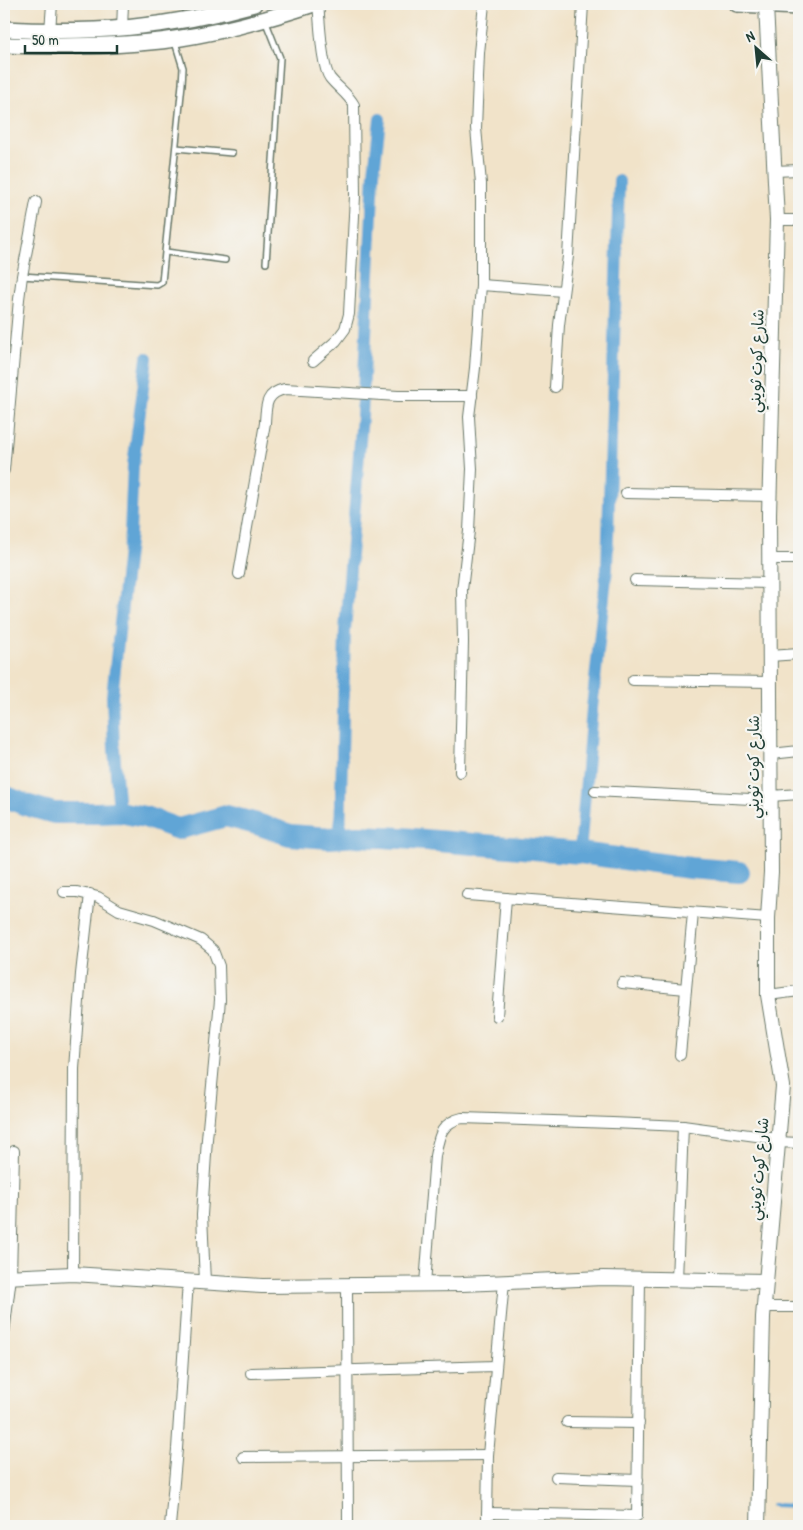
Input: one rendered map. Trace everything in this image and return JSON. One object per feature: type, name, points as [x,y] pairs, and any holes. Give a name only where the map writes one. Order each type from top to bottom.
[{"type":"main road","points":[[4,29],[50,31],[122,29],[172,22],[222,8],[254,4]]},
{"type":"main road","points":[[4,45],[90,45],[174,39],[265,20],[291,7],[316,4]]},
{"type":"main road","points":[[738,4],[799,7]]},
{"type":"main road","name":"شارع كوت ثويني","points":[[758,1526],[764,1306],[783,1086],[768,995],[768,918],[771,872],[769,496],[777,220],[766,6]]},
{"type":"main road","points":[[7,1277],[73,1274],[262,1286],[347,1286],[584,1278],[766,1281]]},
{"type":"street","points":[[50,31],[52,4]]},
{"type":"street","points":[[122,29],[123,4]]},
{"type":"street","points":[[313,362],[336,341],[345,329],[349,314],[355,196],[354,105],[350,97],[330,78],[325,67],[316,4]]},
{"type":"street","points":[[460,772],[463,642],[462,590],[469,531],[472,469],[470,417],[481,285],[481,184],[476,128],[479,52],[484,4]]},
{"type":"street","points":[[555,387],[559,325],[568,256],[583,4]]},
{"type":"street","points":[[774,171],[799,170]]},
{"type":"street","points":[[4,470],[8,357],[36,202]]},
{"type":"street","points":[[777,220],[799,220]]},
{"type":"street","points":[[481,285],[564,291]]},
{"type":"street","points":[[239,574],[265,423],[266,405],[270,396],[276,391],[285,389],[398,396],[472,396]]},
{"type":"street","points":[[626,493],[769,496]]},
{"type":"street","points":[[769,559],[799,559]]},
{"type":"street","points":[[635,580],[769,583]]},
{"type":"street","points":[[770,656],[799,654]]},
{"type":"street","points":[[633,680],[770,682]]},
{"type":"street","points":[[771,754],[799,751]]},
{"type":"street","points":[[595,791],[771,798],[799,794]]},
{"type":"street","points":[[64,892],[90,894],[119,910],[154,920],[201,940],[213,950],[219,966],[220,1000],[202,1215],[205,1282]]},
{"type":"street","points":[[73,1274],[74,1069],[81,974],[90,894]]},
{"type":"street","points":[[467,895],[768,918]]},
{"type":"street","points":[[497,1016],[506,898]]},
{"type":"street","points":[[680,1055],[693,913]]},
{"type":"street","points":[[622,983],[686,989]]},
{"type":"street","points":[[768,995],[799,991]]},
{"type":"street","points":[[425,1284],[435,1156],[443,1128],[451,1121],[462,1118],[682,1126],[799,1143]]},
{"type":"street","points":[[677,1280],[682,1126]]},
{"type":"street","points":[[4,1333],[14,1151]]},
{"type":"street","points":[[504,1282],[488,1455],[487,1516],[638,1516],[640,1278]]},
{"type":"street","points":[[170,1526],[188,1281]]},
{"type":"street","points":[[347,1286],[348,1526]]},
{"type":"street","points":[[764,1306],[799,1307]]},
{"type":"street","points":[[251,1373],[496,1366]]},
{"type":"street","points":[[567,1422],[639,1424]]},
{"type":"street","points":[[242,1457],[488,1455]]},
{"type":"street","points":[[556,1477],[638,1480]]},
{"type":"lane","points":[[265,20],[280,58],[266,263]]},
{"type":"lane","points":[[22,276],[157,286],[162,282],[183,68],[174,39]]},
{"type":"lane","points":[[176,148],[232,153]]},
{"type":"lane","points":[[166,252],[225,260]]},
{"type":"waterway","points":[[340,838],[345,631],[362,416],[374,173],[380,119]]},
{"type":"waterway","points":[[580,853],[592,708],[607,568],[619,181]]},
{"type":"waterway","points":[[119,812],[112,696],[130,533],[133,465],[147,358]]},
{"type":"waterway","points":[[4,796],[54,813],[119,812],[145,817],[178,829],[226,816],[290,835],[329,838],[358,836],[401,838],[580,853],[690,868],[739,872]]},
{"type":"waterway","points":[[773,1505],[799,1506]]}]
